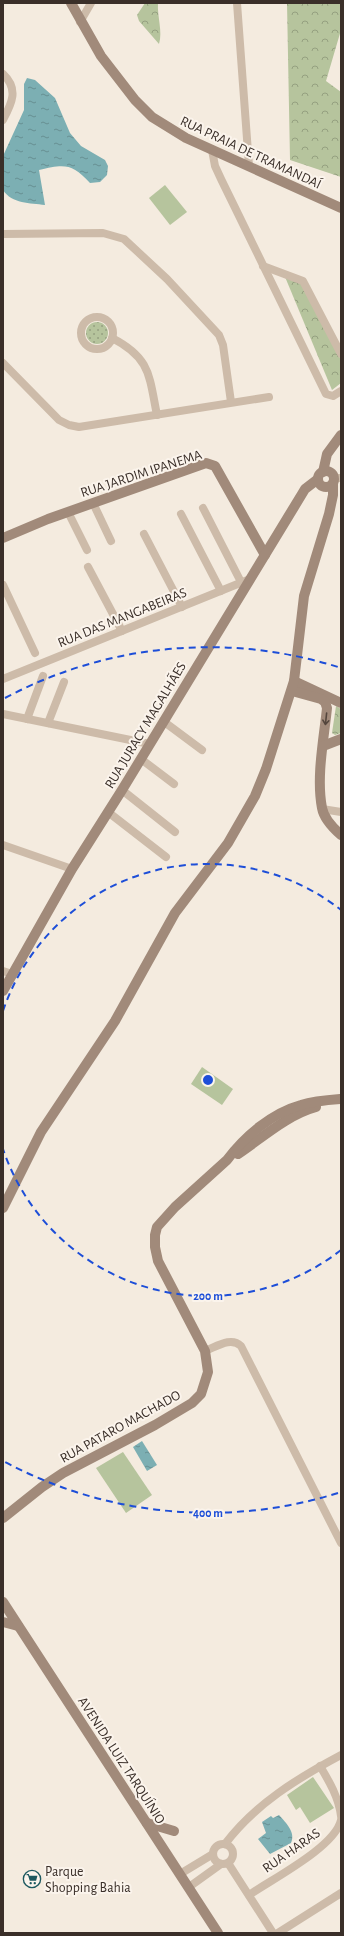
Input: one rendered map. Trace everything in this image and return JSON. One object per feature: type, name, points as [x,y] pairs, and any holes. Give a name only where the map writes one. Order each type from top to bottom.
[{"type":"street","name":"RUA PRAIA DE TRAMANDAÍ","points":[[71,3],[80,22],[101,56],[135,100],[168,129],[340,209]]},
{"type":"street","points":[[80,22],[91,3]]},
{"type":"street","points":[[237,3],[249,166]]},
{"type":"street","points":[[3,74],[9,80],[13,95],[11,105],[3,120]]},
{"type":"street","points":[[212,150],[215,166],[326,394],[333,396],[341,391]]},
{"type":"street","points":[[4,235],[103,233],[124,239],[167,279],[219,335],[223,345],[231,402]]},
{"type":"street","points":[[263,266],[304,281],[341,354]]},
{"type":"street","points":[[90,318],[102,318],[111,326],[112,338],[104,348],[91,348],[82,340],[81,328],[90,318]]},
{"type":"street","points":[[112,338],[128,346],[142,360],[146,368],[157,415]]},
{"type":"street","points":[[3,363],[59,420],[68,426],[88,427],[231,402],[269,397]]},
{"type":"street","points":[[330,506],[321,479],[327,454],[341,435]]},
{"type":"street","name":"RUA JARDIM IPANEMA","points":[[3,538],[68,512],[206,463],[212,464],[265,555]]},
{"type":"street","points":[[3,1208],[42,1132],[115,1020],[175,914],[228,843],[246,814],[266,770],[293,686],[304,596],[336,480],[330,472],[321,479]]},
{"type":"street","points":[[321,479],[328,486],[336,480]]},
{"type":"street","name":"RUA JURACY MAGALHÃES","points":[[3,991],[7,973],[141,759],[245,581],[265,555],[305,489],[321,479]]},
{"type":"street","points":[[93,503],[111,541]]},
{"type":"street","points":[[203,508],[245,581]]},
{"type":"street","points":[[68,512],[87,550]]},
{"type":"street","points":[[181,514],[221,591]]},
{"type":"street","points":[[144,534],[182,607]]},
{"type":"street","points":[[88,567],[122,631]]},
{"type":"street","name":"RUA DAS MANGABEIRAS","points":[[3,679],[245,581]]},
{"type":"street","points":[[3,588],[34,653]]},
{"type":"street","points":[[27,719],[43,676]]},
{"type":"street","points":[[48,723],[64,682]]},
{"type":"street","points":[[293,686],[341,703]]},
{"type":"street","points":[[293,686],[321,699],[325,702],[327,708],[320,785],[322,809],[332,828],[341,836]]},
{"type":"street","points":[[3,714],[150,744]]},
{"type":"street","points":[[163,722],[202,750]]},
{"type":"street","points":[[323,746],[341,739]]},
{"type":"street","points":[[141,759],[174,784]]},
{"type":"street","points":[[122,790],[176,832]]},
{"type":"street","points":[[322,809],[341,812]]},
{"type":"street","points":[[108,812],[166,857]]},
{"type":"street","points":[[3,845],[72,869]]},
{"type":"street","name":"RUA PATARO MACHADO","points":[[3,1518],[37,1490],[63,1473],[155,1425],[192,1403],[201,1394],[208,1372],[205,1351],[158,1260],[154,1235],[157,1227],[164,1218],[227,1160],[234,1151],[267,1122],[284,1111],[302,1104],[341,1100]]},
{"type":"street","name":"RUA PATARO MACHADO","points":[[227,1160],[284,1122],[310,1109],[341,1100]]},
{"type":"street","points":[[284,1111],[284,1122]]},
{"type":"street","points":[[267,1122],[269,1133]]},
{"type":"street","points":[[205,1351],[229,1341],[241,1346],[341,1543]]},
{"type":"street","name":"AVENIDA LUIZ TARQUÍNIO","points":[[3,1602],[218,1933]]},
{"type":"street","points":[[3,1622],[18,1626]]},
{"type":"street","points":[[225,1844],[235,1831],[257,1810],[296,1780],[341,1755]]},
{"type":"street","points":[[320,1766],[333,1789],[340,1808],[341,1816]]},
{"type":"street","name":"RUA HARAS","points":[[249,1895],[324,1846],[340,1827],[341,1820]]},
{"type":"street","points":[[147,1823],[174,1831]]},
{"type":"street","points":[[180,1874],[213,1854],[218,1845],[225,1844],[231,1847],[234,1852],[232,1859],[189,1887]]},
{"type":"street","points":[[213,1854],[215,1860],[224,1864],[249,1895],[273,1933]]},
{"type":"street","points":[[278,1933],[341,1893]]},
{"type":"green space","points":[[145,3],[158,3],[160,34],[159,44],[139,21],[137,15]]},
{"type":"green space","points":[[287,3],[341,3],[341,30],[326,81],[341,92],[341,177],[290,160]]},
{"type":"green space","points":[[165,185],[187,212],[170,225],[149,198]]},
{"type":"green space","points":[[283,272],[302,280],[341,360],[341,383],[332,390]]},
{"type":"green space","points":[[97,322],[105,325],[108,333],[105,341],[97,344],[89,341],[86,333],[89,325]]},
{"type":"green space","points":[[336,706],[341,709],[341,733],[335,735],[332,733]]},
{"type":"green space","points":[[202,1067],[233,1089],[222,1105],[191,1084]]},
{"type":"green space","points":[[123,1452],[152,1495],[126,1513],[96,1468]]},
{"type":"green space","points":[[313,1777],[334,1808],[310,1823],[300,1807],[296,1810],[287,1795]]},
{"type":"water","points":[[27,78],[35,80],[55,98],[70,133],[81,146],[105,160],[108,166],[107,175],[100,182],[90,183],[84,176],[67,167],[61,166],[39,170],[45,205],[16,200],[7,195],[3,190],[3,156],[24,110],[24,84]]},
{"type":"water","points":[[142,1441],[157,1465],[147,1471],[133,1447]]},
{"type":"water","points":[[279,1815],[290,1828],[292,1839],[291,1843],[270,1854],[258,1839],[266,1833],[262,1822],[271,1816],[273,1818]]},
{"type":"place","name":"Parque Shopping Bahia","points":[[32,1879]]}]
